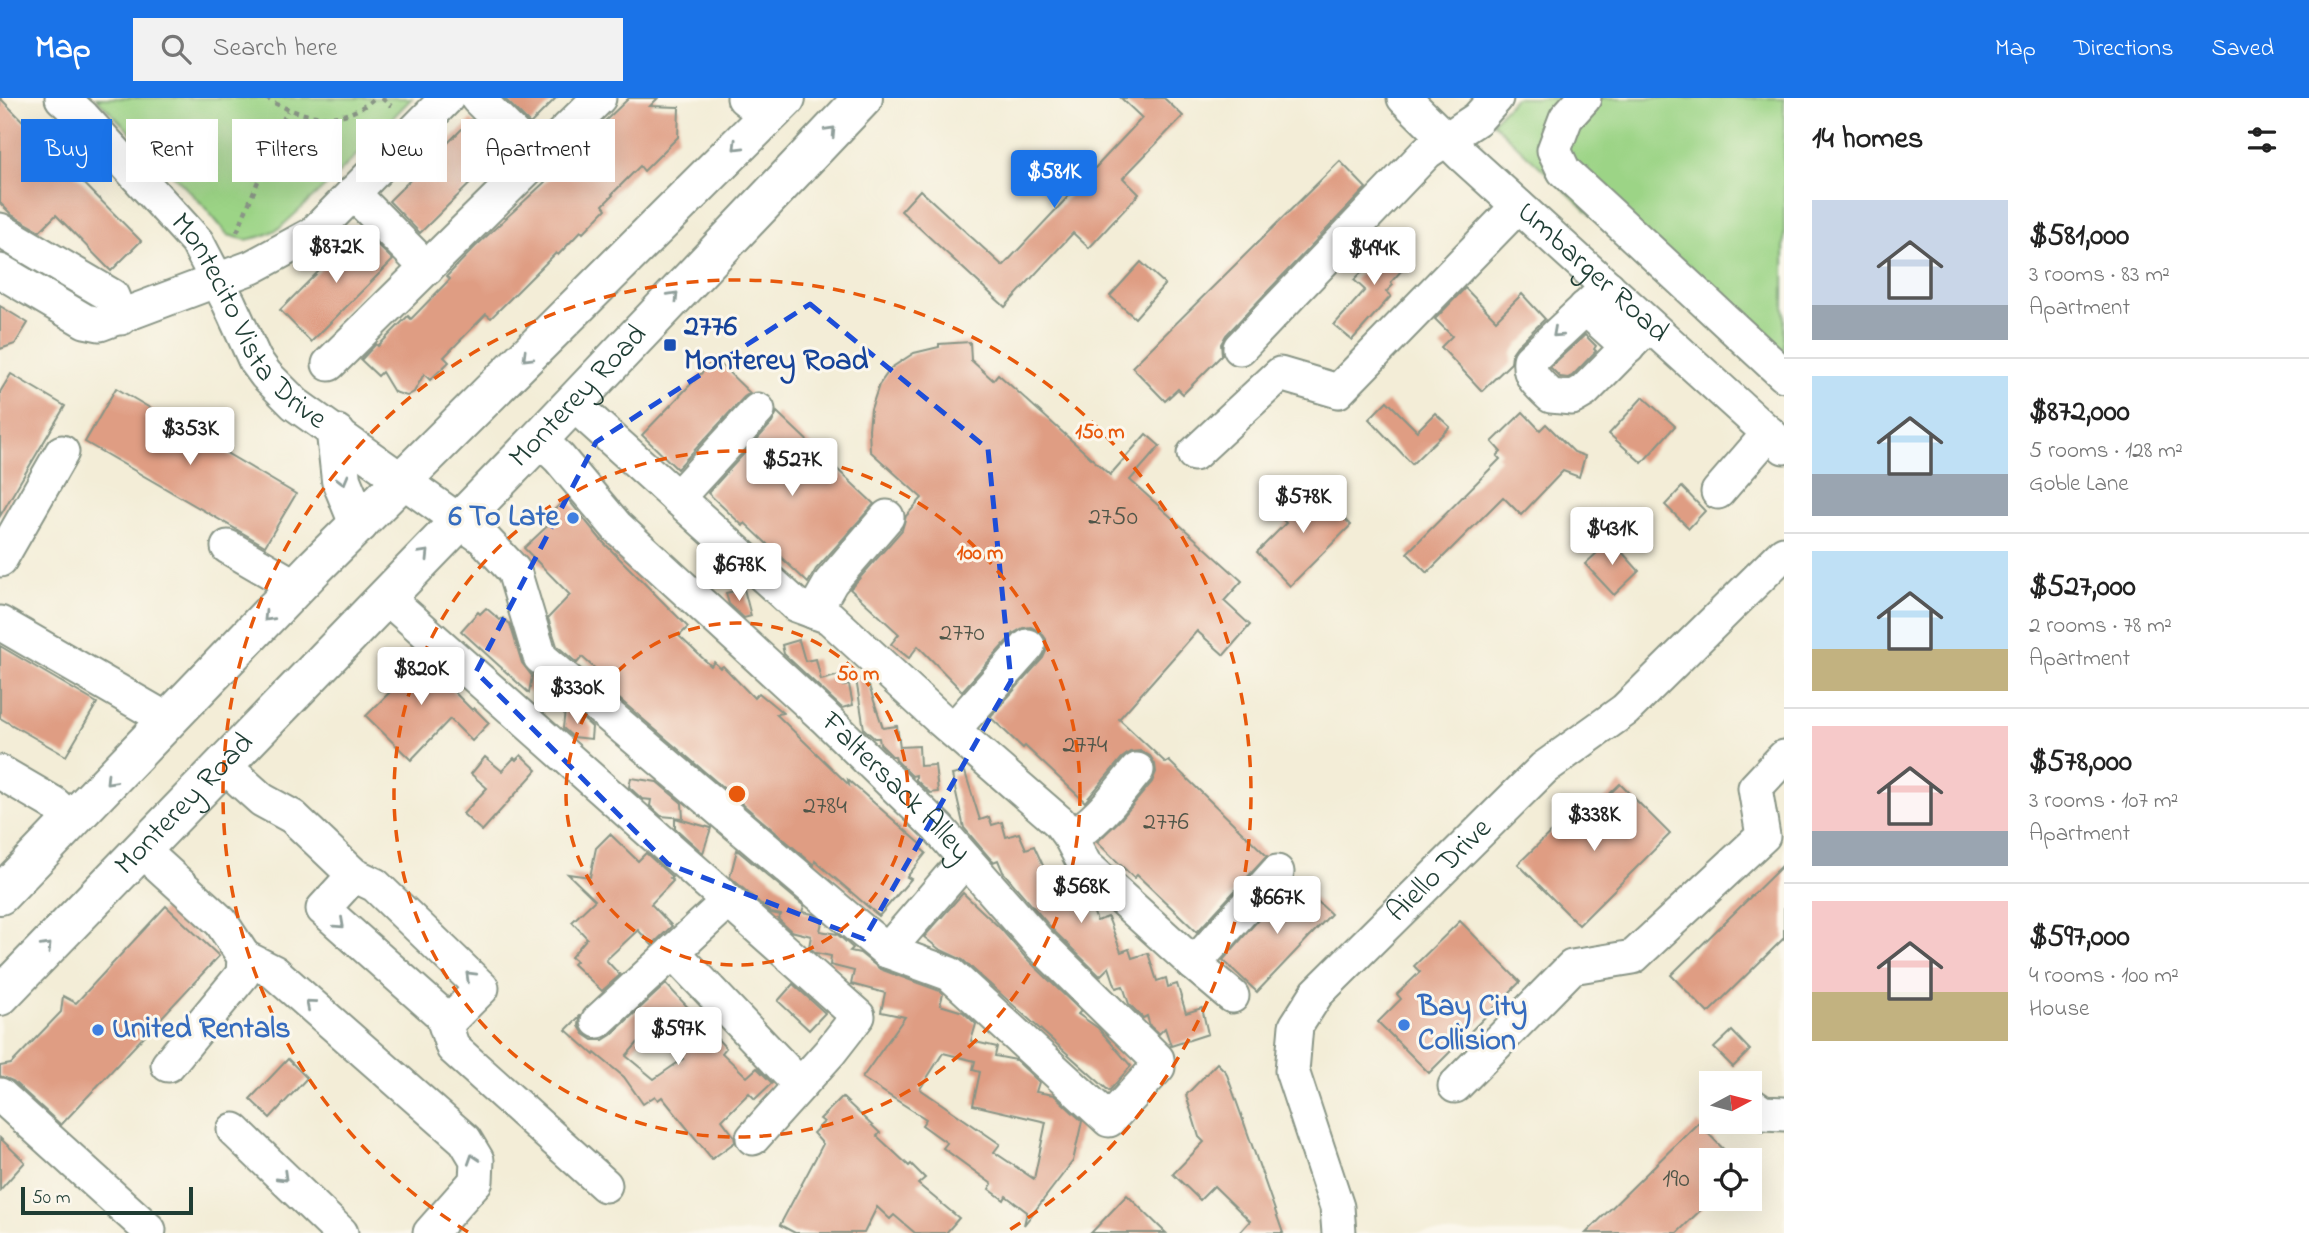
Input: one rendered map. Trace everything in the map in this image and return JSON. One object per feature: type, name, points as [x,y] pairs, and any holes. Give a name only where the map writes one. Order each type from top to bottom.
[{"type":"main road","name":"Monterey Road","points":[[0,996],[539,439],[863,98]]},
{"type":"main road","points":[[0,895],[766,104]]},
{"type":"main road","points":[[336,434],[341,480],[359,524]]},
{"type":"street","name":"Montecito Vista Drive","points":[[62,98],[83,117],[197,242],[218,280],[254,360],[266,375],[295,404],[483,538],[513,571],[540,657],[887,951]]},
{"type":"street","points":[[0,271],[85,321],[100,324],[121,318],[252,267],[313,234],[447,98]]},
{"type":"street","points":[[477,98],[498,119]]},
{"type":"street","points":[[578,119],[599,98]]},
{"type":"street","name":"Umbarger Road","points":[[1404,98],[1518,205],[1596,298],[1638,336],[1776,440]]},
{"type":"street","points":[[1240,348],[1427,152],[1477,119],[1496,98]]},
{"type":"street","points":[[1584,98],[1566,118],[1554,150],[1563,171],[1784,374]]},
{"type":"street","points":[[329,364],[515,182]]},
{"type":"street","points":[[353,193],[427,268]]},
{"type":"street","points":[[1194,454],[1279,374],[1338,391],[1518,205]]},
{"type":"street","points":[[0,230],[112,296],[121,318]]},
{"type":"street","points":[[1596,298],[1530,360],[1529,369],[1533,378],[1551,397],[1572,398],[1584,391],[1638,336]]},
{"type":"street","points":[[572,403],[796,605],[829,617],[1059,822],[1070,836],[1085,865],[1233,996]]},
{"type":"street","points":[[677,498],[758,410]]},
{"type":"street","name":"Faltersack Alley","points":[[539,439],[559,458],[617,527],[824,717],[938,828],[1039,943],[1157,1059],[1158,1067],[1109,1121],[950,974],[887,951]]},
{"type":"street","points":[[1718,492],[1776,440]]},
{"type":"street","points":[[0,560],[62,452]]},
{"type":"street","points":[[814,612],[831,582],[887,517]]},
{"type":"street","points":[[228,547],[297,587]]},
{"type":"street","name":"Aiello Drive","points":[[1339,1233],[1337,1207],[1292,1071],[1296,1026],[1317,993],[1544,768],[1625,710],[1784,553]]},
{"type":"street","points":[[385,596],[858,1016],[753,1138]]},
{"type":"street","points":[[0,624],[168,720]]},
{"type":"street","points":[[953,730],[1028,646]]},
{"type":"street","points":[[1455,1086],[1572,967],[1633,957],[1763,836],[1755,788],[1784,757]]},
{"type":"street","points":[[223,765],[262,800],[293,817],[354,875],[374,884],[482,988],[446,1024]]},
{"type":"street","points":[[1070,836],[1094,821],[1137,770]]},
{"type":"street","points":[[0,772],[52,803],[72,820]]},
{"type":"street","points":[[141,849],[221,922],[244,957],[274,972],[465,1140],[477,1160],[476,1181],[430,1233]]},
{"type":"street","points":[[887,951],[965,860]]},
{"type":"street","points":[[1194,964],[1277,872]]},
{"type":"street","points":[[354,875],[323,909],[442,1015],[453,1048],[605,1185]]},
{"type":"street","points":[[598,1021],[728,901]]},
{"type":"street","points":[[673,952],[800,1085]]},
{"type":"street","points":[[168,1065],[243,974],[244,957]]},
{"type":"street","points":[[0,1095],[149,1230]]},
{"type":"street","points":[[1762,1112],[1784,1114]]},
{"type":"street","points":[[234,1130],[341,1233]]},
{"type":"path","points":[[266,98],[287,111],[308,117],[330,117],[368,104],[374,98]]},
{"type":"path","points":[[382,98],[391,106]]},
{"type":"path","points":[[237,232],[287,111]]},
{"type":"highlighted area","points":[[810,304],[988,449],[1011,681],[864,939],[668,864],[476,672],[596,442]]},
{"type":"green space","points":[[96,98],[412,98],[392,119],[356,119],[356,155],[342,170],[342,119],[232,119],[232,182],[330,182],[280,228],[246,240],[228,235],[180,182],[218,182],[218,119],[126,119],[126,128]]},
{"type":"green space","points":[[1515,98],[1784,98],[1784,395],[1492,122]]},
{"type":"building","points":[[0,98],[21,119],[21,182],[83,182],[141,241],[111,271],[56,215],[40,231],[12,215],[0,203]]},
{"type":"building","points":[[504,98],[556,98],[535,119],[525,119]]},
{"type":"building","points":[[629,98],[658,98],[650,106],[679,107],[678,137],[644,171],[640,166],[612,194],[603,205],[606,209],[583,233],[581,231],[558,255],[556,253],[491,318],[486,314],[444,357],[449,362],[430,380],[424,374],[414,392],[407,396],[394,392],[382,372],[378,376],[361,360],[408,316],[411,319],[450,279],[447,276],[475,247],[545,182],[615,182],[615,119],[607,119]]},
{"type":"building","points":[[1121,98],[1164,98],[1183,116],[1123,178],[1139,194],[1089,248],[1073,233],[1005,307],[901,211],[920,190],[1003,266],[1142,118]]},
{"type":"building","points":[[461,130],[461,182],[472,182],[420,233],[389,201],[408,182],[447,182],[447,144]]},
{"type":"building","points":[[1340,161],[1366,188],[1226,335],[1221,344],[1222,355],[1183,394],[1178,389],[1165,401],[1132,367]]},
{"type":"building","points":[[361,229],[393,260],[311,342],[280,310]]},
{"type":"building","points":[[1388,237],[1412,259],[1391,282],[1393,285],[1386,292],[1391,296],[1352,340],[1334,325],[1365,290],[1354,280],[1370,264],[1366,261]]},
{"type":"building","points":[[1141,262],[1165,284],[1135,318],[1110,296]]},
{"type":"building","points":[[1465,288],[1496,320],[1522,294],[1545,319],[1517,346],[1512,353],[1511,363],[1482,391],[1441,347],[1452,336],[1435,319]]},
{"type":"building","points":[[0,306],[28,323],[15,344],[0,349]]},
{"type":"building","points":[[1585,335],[1596,346],[1596,351],[1572,376],[1560,377],[1550,367]]},
{"type":"building","points":[[970,342],[971,360],[993,380],[998,374],[1110,475],[1146,434],[1160,446],[1130,480],[1242,581],[1224,601],[1250,625],[1224,655],[1197,631],[1119,719],[1166,763],[1169,761],[1267,856],[1197,932],[1137,875],[1134,878],[1097,842],[1152,782],[1156,772],[1150,756],[1141,751],[1130,752],[1085,802],[990,717],[1043,658],[1047,649],[1046,639],[1041,632],[1031,627],[1014,633],[962,691],[918,646],[909,658],[891,644],[899,634],[850,589],[902,530],[906,516],[922,498],[870,451],[871,409],[879,385],[891,368],[914,353],[939,347],[939,344]]},
{"type":"building","points":[[715,359],[750,393],[677,469],[642,435]]},
{"type":"building","points":[[11,374],[65,406],[0,516],[0,392]]},
{"type":"building","points":[[116,388],[296,494],[265,546],[85,442]]},
{"type":"building","points":[[1643,397],[1675,426],[1642,463],[1609,434]]},
{"type":"building","points":[[1387,401],[1417,431],[1435,413],[1450,427],[1412,464],[1369,419]]},
{"type":"building","points":[[777,412],[874,504],[816,569],[808,583],[745,523],[743,526],[708,493],[772,423]]},
{"type":"building","points":[[1523,412],[1540,430],[1546,424],[1574,452],[1585,456],[1579,477],[1563,471],[1521,515],[1503,497],[1427,573],[1407,553],[1500,459],[1497,456],[1501,452],[1492,442]]},
{"type":"building","points":[[1312,485],[1351,525],[1290,586],[1257,552],[1286,523],[1279,516]]},
{"type":"building","points":[[1682,487],[1705,511],[1689,528],[1665,505]]},
{"type":"building","points":[[567,498],[602,541],[688,627],[679,636],[711,666],[714,662],[720,668],[723,666],[754,698],[759,693],[783,713],[776,714],[849,785],[848,780],[922,845],[920,848],[926,853],[907,877],[911,879],[879,916],[815,861],[814,865],[604,686],[609,681],[582,657],[577,663],[557,646],[548,618],[570,595],[524,548],[557,517],[552,512]]},
{"type":"building","points":[[1611,540],[1639,571],[1614,595],[1585,564]]},
{"type":"building","points":[[744,589],[751,616],[744,618],[729,604],[726,593]]},
{"type":"building","points":[[486,608],[500,620],[503,618],[510,624],[522,663],[532,676],[529,693],[461,631],[478,612],[480,614]]},
{"type":"building","points":[[799,640],[805,661],[816,659],[821,680],[840,675],[843,686],[849,685],[853,705],[842,708],[784,654],[782,645]]},
{"type":"building","points":[[0,646],[97,703],[66,756],[0,718]]},
{"type":"building","points":[[411,648],[472,710],[474,708],[489,723],[472,741],[450,719],[411,760],[366,716],[399,683],[388,673]]},
{"type":"building","points":[[866,677],[883,728],[897,726],[900,747],[919,746],[920,766],[935,765],[938,792],[930,793],[916,780],[916,775],[912,776],[895,756],[880,744],[879,738],[874,738],[864,729],[856,679]]},
{"type":"building","points":[[565,710],[574,711],[592,727],[591,739],[573,737],[563,728]]},
{"type":"building","points":[[521,755],[537,770],[482,831],[463,814],[487,788],[471,774],[485,757],[502,771],[514,758],[516,760]]},
{"type":"building","points":[[965,772],[980,820],[989,817],[992,825],[1002,822],[1006,837],[1019,833],[1026,849],[1034,846],[1046,872],[1055,869],[1059,881],[1064,880],[1072,901],[1087,895],[1097,921],[1108,917],[1121,952],[1129,949],[1132,958],[1148,953],[1157,981],[1166,978],[1168,987],[1177,984],[1186,1013],[1202,1008],[1208,1034],[1171,1046],[1165,1028],[1159,1034],[1150,1026],[1147,1016],[1143,1018],[1129,1004],[1123,986],[1116,988],[1109,967],[1100,976],[1053,930],[1003,872],[998,860],[993,862],[964,828],[952,775]]},
{"type":"building","points":[[631,778],[657,782],[682,803],[683,818],[661,816],[650,806],[651,800],[642,799],[629,787]]},
{"type":"building","points":[[1620,784],[1670,834],[1579,925],[1518,864],[1564,819],[1569,823],[1592,801],[1597,806]]},
{"type":"building","points":[[675,818],[711,828],[703,853],[675,828]]},
{"type":"building","points":[[610,834],[638,861],[646,853],[672,877],[670,878],[673,881],[651,904],[672,926],[652,945],[638,930],[606,960],[620,975],[602,991],[573,964],[576,961],[571,957],[587,938],[572,922],[595,900],[568,874],[590,877],[596,848]]},
{"type":"building","points":[[737,850],[804,906],[802,912],[813,914],[822,922],[820,931],[837,934],[853,948],[850,951],[860,953],[880,969],[940,991],[943,994],[940,1005],[963,1012],[976,1024],[971,1041],[997,1047],[995,1056],[1016,1060],[1039,1082],[1036,1092],[1054,1095],[1082,1121],[1073,1161],[1024,1225],[1027,1212],[1006,1196],[1004,1200],[989,1189],[992,1184],[943,1148],[947,1143],[922,1125],[926,1119],[862,1078],[905,1017],[881,1012],[885,993],[851,984],[854,971],[830,965],[831,956],[816,953],[809,947],[811,936],[791,931],[778,919],[781,915],[771,913],[730,877]],"holes":[[[943,1053],[975,1061],[973,1070],[980,1072],[973,1105],[1046,1122],[1034,1179],[994,1152],[1000,1144],[920,1089]]]},
{"type":"building","points":[[1784,864],[1784,938],[1708,1013],[1671,975]]},
{"type":"building","points":[[1294,879],[1331,914],[1257,992],[1223,960]]},
{"type":"building","points":[[963,893],[1081,1011],[1078,1014],[1098,1028],[1131,1066],[1109,1091],[963,960],[939,949],[924,937]]},
{"type":"building","points":[[166,906],[219,956],[61,1125],[13,1081],[0,1076],[0,1066],[11,1064],[61,1012],[63,996],[76,1003]]},
{"type":"building","points":[[1460,921],[1520,982],[1429,1073],[1378,1022],[1401,999],[1397,994],[1420,972],[1414,966]]},
{"type":"building","points":[[666,984],[726,1048],[722,1053],[747,1077],[757,1068],[772,1083],[755,1099],[749,1093],[722,1120],[734,1136],[735,1142],[712,1159],[662,1097],[658,1100],[655,1096],[643,1104],[624,1077],[566,1030],[580,1016],[579,1026],[584,1034],[593,1040],[603,1040]],"holes":[[[650,1029],[683,1059],[654,1079],[626,1056]]]},
{"type":"building","points":[[793,984],[825,1013],[809,1030],[778,1001]]},
{"type":"building","points":[[1732,1031],[1750,1050],[1733,1067],[1714,1048]]},
{"type":"building","points":[[288,1059],[307,1078],[270,1118],[250,1099]]},
{"type":"building","points":[[1217,1063],[1226,1072],[1283,1233],[1239,1233],[1250,1221],[1214,1186],[1200,1200],[1173,1174],[1204,1142],[1199,1137],[1186,1095]]},
{"type":"building","points":[[842,1097],[880,1133],[877,1136],[925,1178],[918,1184],[959,1218],[946,1233],[915,1233],[894,1215],[890,1219],[877,1207],[864,1233],[795,1233],[780,1225],[823,1144],[813,1133],[824,1122],[820,1119]]},
{"type":"building","points":[[1698,1123],[1699,1134],[1709,1134],[1722,1148],[1699,1148],[1700,1211],[1677,1233],[1586,1233]]},
{"type":"building","points":[[0,1138],[25,1162],[0,1190]]},
{"type":"building","points":[[1127,1195],[1166,1233],[1091,1233]]},
{"type":"place","name":"2776 Monterey Road","points":[[670,345]]},
{"type":"place","name":"6 To Late","points":[[573,518]]},
{"type":"place","name":"Bay City Collision","points":[[1404,1025]]},
{"type":"place","name":"United Rentals","points":[[98,1030]]}]
